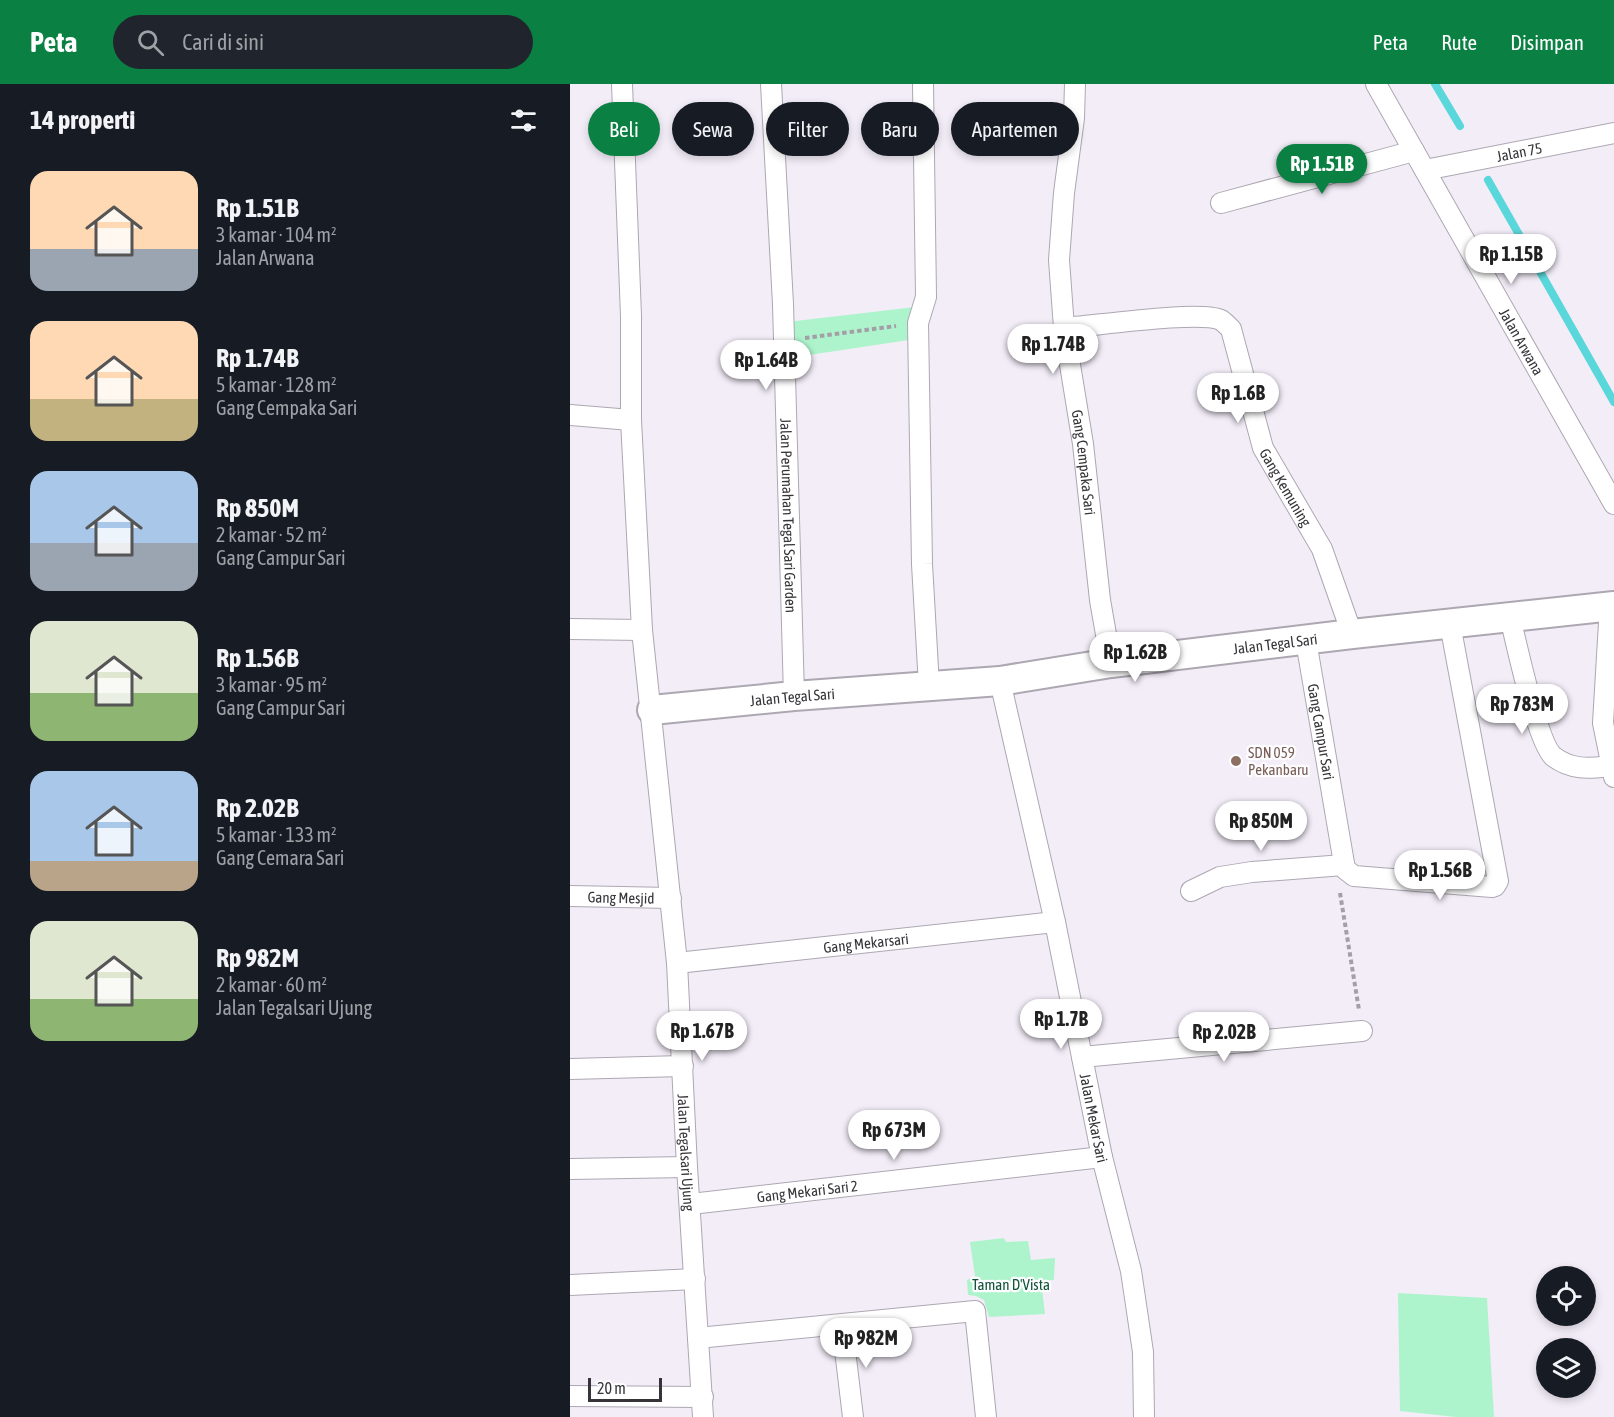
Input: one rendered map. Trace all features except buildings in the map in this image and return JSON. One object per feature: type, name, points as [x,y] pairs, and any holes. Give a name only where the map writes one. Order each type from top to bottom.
[{"type":"street","name":"Jalan Tegalsari Ujung","points":[[622,84],[631,316],[631,420],[642,630],[677,963],[687,1167],[704,1417]]},
{"type":"street","name":"Jalan Perumahan Tegal Sari Garden","points":[[771,84],[784,341],[794,696]]},
{"type":"street","points":[[923,84],[926,297],[918,323],[922,564],[929,686]]},
{"type":"street","name":"Gang Cempaka Sari","points":[[1075,84],[1074,118],[1064,193],[1059,260],[1064,328],[1083,444],[1100,600],[1111,663]]},
{"type":"street","name":"Jalan Arwana","points":[[1376,84],[1614,504]]},
{"type":"street","name":"Jalan 75","points":[[1425,170],[1614,133]]},
{"type":"street","points":[[1221,203],[1414,150]]},
{"type":"street","name":"Gang Kemuning","points":[[1064,328],[1191,317],[1221,320],[1231,329],[1263,448],[1322,549],[1352,634]]},
{"type":"street","points":[[570,415],[631,420]]},
{"type":"street","points":[[1510,617],[1537,723],[1552,756],[1567,765],[1613,771],[1603,723],[1612,606]]},
{"type":"street","name":"Jalan Tegal Sari","points":[[651,710],[794,696],[1000,681],[1111,663],[1612,606]]},
{"type":"street","points":[[1191,891],[1220,877],[1251,872],[1339,865],[1354,876],[1492,887],[1498,884],[1450,624]]},
{"type":"street","points":[[570,629],[642,630]]},
{"type":"street","name":"Gang Campur Sari","points":[[1306,641],[1339,865]]},
{"type":"street","name":"Jalan Mekar Sari","points":[[1000,681],[1055,922],[1102,1157],[1131,1271],[1143,1352],[1144,1417]]},
{"type":"street","name":"Gang Mesjid","points":[[570,897],[670,898]]},
{"type":"street","name":"Gang Mekarsari","points":[[677,963],[1055,922]]},
{"type":"street","points":[[1082,1057],[1362,1031]]},
{"type":"street","points":[[570,1069],[683,1066]]},
{"type":"street","name":"Gang Mekari Sari 2","points":[[691,1204],[1102,1157]]},
{"type":"street","points":[[570,1169],[687,1167]]},
{"type":"street","points":[[570,1285],[695,1279]]},
{"type":"street","points":[[698,1338],[975,1311],[987,1417]]},
{"type":"street","points":[[842,1325],[853,1417]]},
{"type":"street","points":[[570,1396],[703,1397]]},
{"type":"path","points":[[784,341],[918,323]]},
{"type":"path","points":[[1339,865],[1362,1031]]},
{"type":"green space","points":[[915,307],[909,340],[789,358],[787,322]]},
{"type":"green space","name":"Taman D'Vista","points":[[1004,1238],[1006,1242],[1028,1241],[1031,1260],[1055,1258],[1054,1280],[1041,1281],[1045,1314],[989,1317],[984,1300],[968,1295],[967,1280],[975,1276],[970,1242]]},
{"type":"green space","points":[[1398,1293],[1487,1298],[1494,1417],[1456,1417],[1400,1411]]},
{"type":"waterway","points":[[1435,84],[1460,126]]},
{"type":"waterway","points":[[1488,180],[1614,402]]},
{"type":"place","name":"SDN 059 Pekanbaru","points":[[1236,761]]}]
